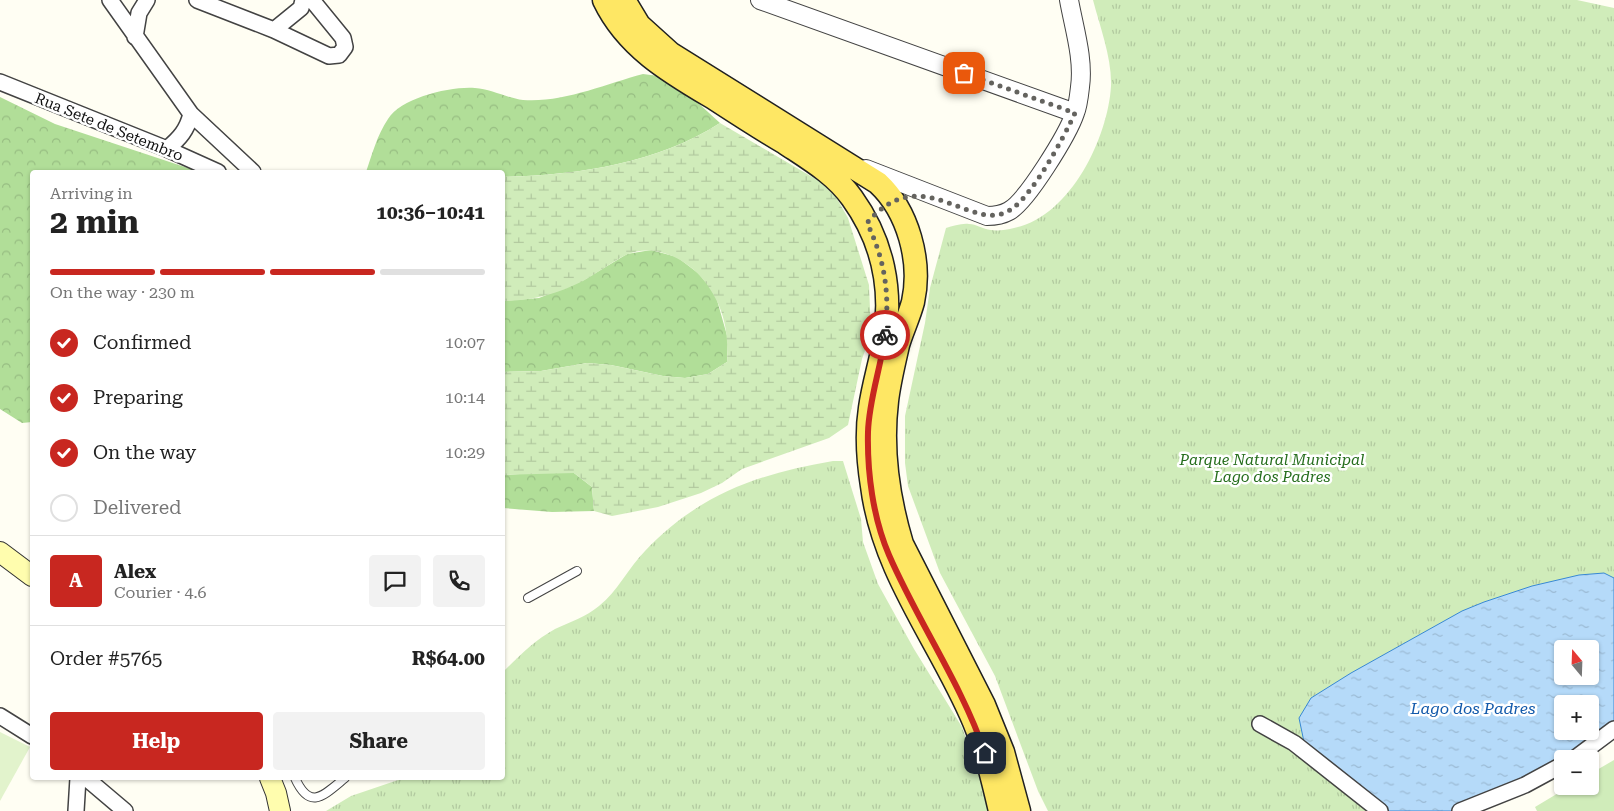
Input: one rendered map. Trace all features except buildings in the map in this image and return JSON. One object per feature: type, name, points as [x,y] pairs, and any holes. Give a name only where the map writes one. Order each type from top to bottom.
[{"type":"main road","points":[[604,0],[625,33],[642,52],[666,70],[804,155],[833,176],[851,196],[878,245],[887,286],[888,310],[884,341],[870,409],[868,434],[872,488],[878,520],[888,553],[973,721],[988,763],[1000,811]]},
{"type":"main road","points":[[624,0],[639,25],[670,53],[848,163],[878,183],[902,207],[911,246],[915,279],[913,301],[899,344],[887,401],[885,446],[892,508],[902,544],[984,705],[1003,752],[1018,811]]},
{"type":"main road","points":[[867,223],[876,213],[902,207]]},
{"type":"main road","points":[[878,245],[884,245],[892,241],[902,229],[902,207]]},
{"type":"main road","points":[[0,552],[30,574]]},
{"type":"main road","points":[[271,780],[280,811]]},
{"type":"street","points":[[110,0],[190,114],[251,170]]},
{"type":"street","points":[[135,37],[138,13],[147,0]]},
{"type":"street","points":[[197,0],[274,30],[329,56],[339,55],[345,47],[342,38],[305,3],[274,30]]},
{"type":"street","points":[[760,0],[1075,113]]},
{"type":"street","points":[[848,163],[910,184],[936,198],[987,216],[1009,211],[1021,202],[1064,137],[1075,113],[1081,86],[1080,61],[1069,0]]},
{"type":"street","name":"Rua Sete de Setembro","points":[[0,82],[168,149],[214,170]]},
{"type":"street","points":[[168,149],[180,138],[187,126],[190,114]]},
{"type":"street","points":[[902,207],[936,198]]},
{"type":"street","points":[[0,716],[30,735]]},
{"type":"street","points":[[1260,724],[1294,743],[1380,811]]},
{"type":"street","points":[[1586,750],[1614,729]]},
{"type":"street","points":[[1460,811],[1525,785],[1554,769]]},
{"type":"street","points":[[76,811],[78,780]]},
{"type":"street","points":[[88,780],[124,811]]},
{"type":"lane","points":[[528,598],[577,571]]},
{"type":"lane","points":[[297,780],[302,792],[307,797],[314,798],[322,795],[342,780]]},
{"type":"green space","name":"Parque Natural Municipal Lago dos Padres","points":[[1093,0],[1577,0],[1614,8],[1614,723],[1599,733],[1599,695],[1554,695],[1554,740],[1589,740],[1575,750],[1554,750],[1554,763],[1460,811],[1048,811],[1038,791],[995,676],[940,573],[908,486],[905,463],[905,416],[925,323],[930,288],[946,228],[966,224],[991,230],[1014,228],[1034,221],[1069,192],[1094,151],[1108,107],[1111,75]]},
{"type":"green space","points":[[643,74],[666,77],[685,91],[720,123],[695,137],[643,158],[587,170],[505,177],[505,170],[367,170],[378,138],[388,119],[394,112],[415,99],[440,91],[465,88],[487,90],[523,100],[553,99],[584,92]]},
{"type":"green space","points":[[0,97],[55,124],[194,170],[30,170],[30,422],[22,423],[0,409]]},
{"type":"green space","points":[[720,123],[819,181],[836,197],[848,218],[869,285],[871,334],[862,359],[848,425],[829,438],[742,469],[722,483],[701,493],[658,507],[612,516],[594,511],[592,487],[574,473],[505,475],[505,372],[541,371],[587,363],[611,365],[663,376],[685,378],[708,374],[727,362],[727,338],[723,317],[709,287],[694,270],[676,258],[657,251],[636,252],[626,255],[583,281],[554,293],[524,300],[505,301],[505,177],[587,170],[615,165],[643,158],[695,137]]},
{"type":"green space","points":[[651,250],[677,257],[698,273],[715,293],[728,339],[727,362],[708,374],[685,378],[663,376],[611,365],[587,363],[541,371],[505,372],[505,301],[539,298],[584,280],[627,254]]},
{"type":"green space","points":[[843,461],[861,519],[863,542],[878,584],[914,649],[962,727],[991,811],[326,811],[351,796],[398,780],[505,780],[505,670],[534,643],[548,633],[599,606],[612,593],[645,551],[666,531],[687,515],[708,501],[755,480],[806,466]]},
{"type":"green space","points":[[550,472],[574,473],[592,487],[594,511],[552,512],[505,508],[505,475]]},
{"type":"green space","points":[[0,732],[30,747],[0,801]]},
{"type":"green space","points":[[1614,760],[1614,811],[1537,811],[1535,807],[1555,795],[1599,795],[1599,769]]},
{"type":"water","name":"Lago dos Padres","points":[[1604,573],[1614,578],[1614,723],[1599,736],[1599,695],[1554,695],[1554,740],[1594,740],[1582,750],[1554,750],[1554,763],[1460,811],[1380,811],[1304,742],[1299,718],[1311,698],[1351,673],[1462,611],[1532,586],[1579,575]]},
{"type":"way so far","points":[[885,335],[888,310],[887,286],[878,245],[867,223],[876,213],[894,200],[926,196],[987,216],[1009,211],[1021,202],[1064,137],[1075,113],[964,73]]},
{"type":"route","points":[[885,335],[870,409],[868,434],[872,488],[878,520],[888,553],[973,721],[985,753]]}]
